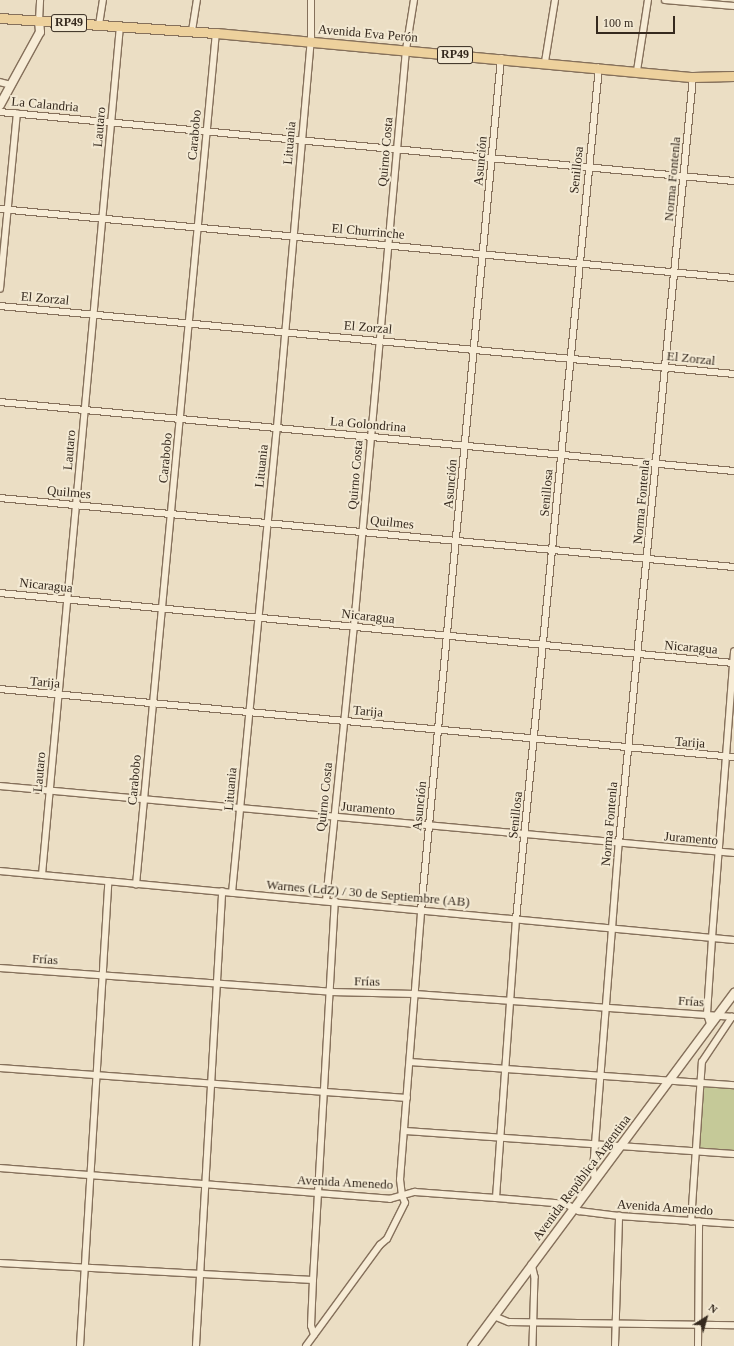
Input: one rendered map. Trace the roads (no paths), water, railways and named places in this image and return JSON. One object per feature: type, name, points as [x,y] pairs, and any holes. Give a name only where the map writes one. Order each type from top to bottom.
[{"type":"main road","name":"Avenida Eva Perón","points":[[0,18],[192,31],[310,41],[693,77],[734,76]]},
{"type":"main road","points":[[0,105],[40,32],[39,21]]},
{"type":"main road","name":"Avenida República Argentina","points":[[472,1346],[734,993]]},
{"type":"street","points":[[39,21],[40,0]]},
{"type":"street","points":[[99,25],[103,0]]},
{"type":"street","points":[[192,31],[197,0]]},
{"type":"street","name":"Lituania","points":[[232,893],[277,427],[284,332],[302,142],[310,41],[311,0]]},
{"type":"street","name":"Quirno Costa","points":[[326,901],[343,721],[354,626],[406,50],[414,0]]},
{"type":"street","points":[[545,62],[555,0]]},
{"type":"street","points":[[637,71],[648,0]]},
{"type":"street","points":[[665,0],[734,6]]},
{"type":"street","name":"Lautaro","points":[[42,875],[120,26]]},
{"type":"street","name":"Carabobo","points":[[136,884],[172,514],[216,33]]},
{"type":"street","name":"Asunción","points":[[314,1335],[389,1236],[406,1203],[402,1196],[400,1180],[421,911],[466,445],[501,59]]},
{"type":"street","name":"Senillosa","points":[[496,1198],[516,920],[553,550],[578,263],[599,68]]},
{"type":"street","name":"Norma Fontenla","points":[[595,1180],[593,1170],[594,1144],[619,843],[648,559],[693,77]]},
{"type":"street","points":[[0,82],[10,86]]},
{"type":"street","name":"La Calandria","points":[[0,112],[397,151],[734,181]]},
{"type":"street","points":[[0,289],[6,209],[17,114]]},
{"type":"street","name":"El Churrinche","points":[[0,209],[734,278]]},
{"type":"street","name":"El Zorzal","points":[[0,306],[734,374]]},
{"type":"street","name":"La Golondrina","points":[[0,402],[561,453],[734,471]]},
{"type":"street","name":"Quilmes","points":[[0,498],[457,540],[734,568]]},
{"type":"street","name":"Nicaragua","points":[[0,593],[733,663]]},
{"type":"street","points":[[710,1024],[707,1014],[725,756],[734,652]]},
{"type":"street","name":"Tarija","points":[[0,689],[628,749],[734,757]]},
{"type":"street","name":"Juramento","points":[[0,786],[144,798],[734,854]]},
{"type":"street","name":"Warnes (LdZ) / 30 de Septiembre (AB)","points":[[0,871],[734,940]]},
{"type":"street","points":[[80,1346],[108,882]]},
{"type":"street","points":[[196,1346],[198,1275],[222,892]]},
{"type":"street","points":[[306,1346],[314,1335],[311,1326],[313,1280],[331,992],[335,902]]},
{"type":"street","name":"Frías","points":[[0,968],[331,992],[415,994],[510,1000],[733,1017]]},
{"type":"street","points":[[691,1222],[704,1059],[733,1017]]},
{"type":"street","points":[[410,1062],[734,1085]]},
{"type":"street","points":[[0,1068],[407,1098]]},
{"type":"street","points":[[405,1131],[734,1154]]},
{"type":"street","name":"Avenida Amenedo","points":[[0,1168],[390,1199],[415,1192],[496,1198],[566,1204],[579,1211],[619,1216],[734,1224]]},
{"type":"street","points":[[615,1346],[619,1216]]},
{"type":"street","points":[[698,1346],[699,1222]]},
{"type":"street","points":[[0,1263],[198,1275],[313,1280]]},
{"type":"street","points":[[532,1264],[535,1277],[533,1346]]},
{"type":"street","points":[[494,1316],[509,1322],[533,1321],[734,1324]]}]
